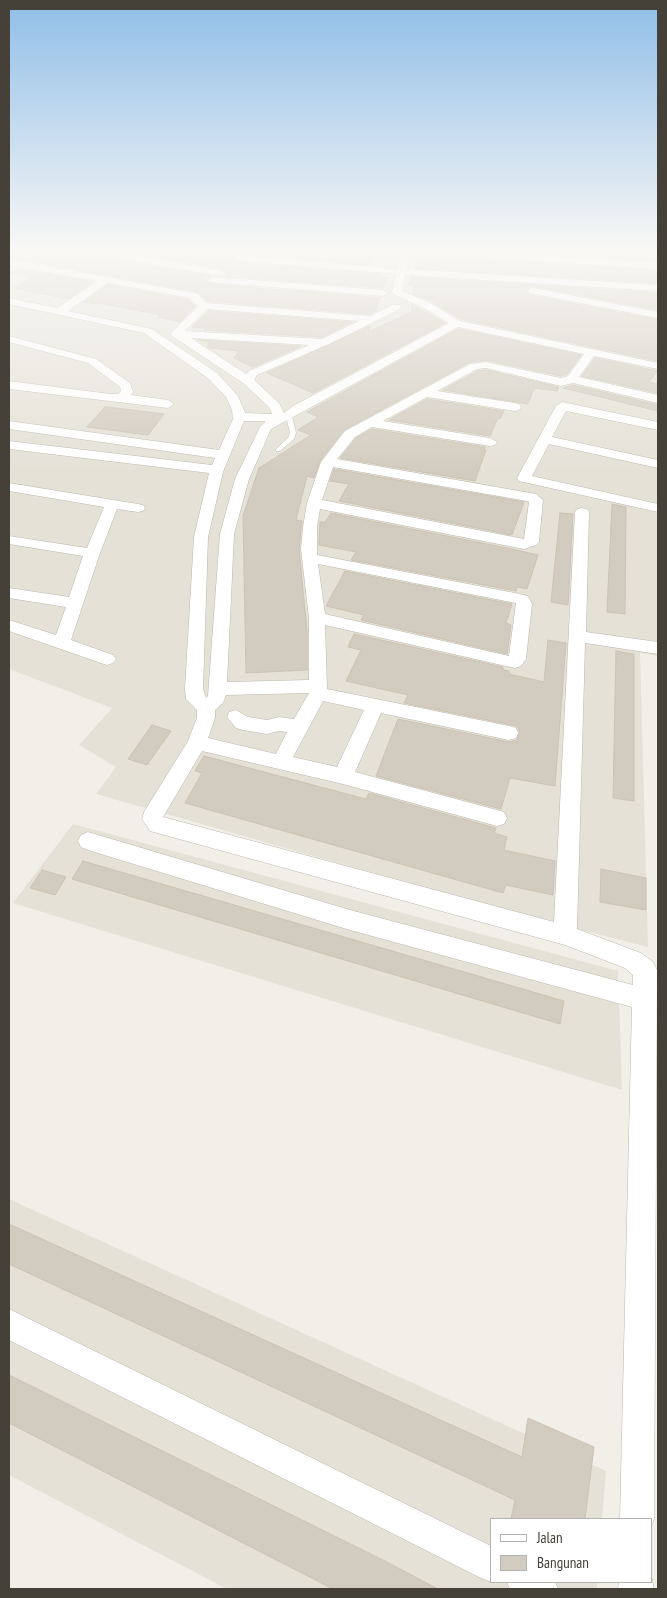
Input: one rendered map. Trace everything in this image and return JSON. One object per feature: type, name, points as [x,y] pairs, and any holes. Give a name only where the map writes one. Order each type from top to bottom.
[{"type":"street","points":[[122,324],[148,331],[213,376],[232,396],[238,410],[238,417],[217,470],[201,537],[195,699],[206,713],[236,717],[243,723],[267,727],[279,724],[299,726]]},
{"type":"street","points":[[159,338],[182,324]]},
{"type":"street","points":[[247,380],[254,373],[264,368],[362,324]]},
{"type":"street","points":[[455,324],[266,427],[242,479],[227,534],[217,698],[206,713],[197,744],[152,818],[157,825],[565,935],[633,960],[645,970],[637,1518]]},
{"type":"street","points":[[459,324],[658,366]]},
{"type":"street","points":[[172,331],[324,342]]},
{"type":"street","points":[[172,331],[247,380],[285,417]]},
{"type":"street","points":[[10,340],[92,361],[126,386],[127,392],[121,397]]},
{"type":"street","points":[[572,379],[591,352]]},
{"type":"street","points":[[281,762],[318,690],[317,618],[309,542],[314,503],[328,462],[353,431],[479,365],[561,382],[572,379],[658,399]]},
{"type":"street","points":[[233,372],[264,368]]},
{"type":"street","points":[[233,372],[257,418]]},
{"type":"street","points":[[9,385],[168,404]]},
{"type":"street","points":[[426,393],[516,407]]},
{"type":"street","points":[[658,426],[562,406],[524,478],[658,508]]},
{"type":"street","points":[[238,417],[285,417]]},
{"type":"street","points":[[371,423],[490,442]]},
{"type":"street","points":[[9,426],[224,455]]},
{"type":"street","points":[[545,439],[658,464]]},
{"type":"street","points":[[9,444],[217,470]]},
{"type":"street","points":[[314,503],[524,544],[531,542],[536,500],[531,497],[328,462]]},
{"type":"street","points":[[9,487],[138,508]]},
{"type":"street","points":[[62,642],[92,553],[112,504]]},
{"type":"street","points":[[565,935],[582,512]]},
{"type":"street","points":[[9,540],[92,553]]},
{"type":"street","points":[[311,558],[515,598],[522,600],[524,604],[517,659],[515,662],[317,618]]},
{"type":"street","points":[[9,593],[76,602]]},
{"type":"street","points":[[9,625],[107,659]]},
{"type":"street","points":[[577,636],[658,648]]},
{"type":"street","points":[[219,689],[318,690],[375,706],[509,733]]},
{"type":"street","points":[[343,776],[375,706]]},
{"type":"street","points":[[197,744],[343,776],[498,818]]},
{"type":"street","points":[[88,841],[350,920],[645,999]]},
{"type":"street","points":[[9,1324],[490,1564]]},
{"type":"street","points":[[527,1583],[540,1589]]},
{"type":"lane","points":[[278,450],[291,438],[293,433],[285,417]]},
{"type":"shaded area","points":[[9,324],[540,324],[658,347],[658,656],[640,653],[648,947],[503,910],[96,794],[116,767],[79,745],[112,708],[9,669]]},
{"type":"shaded area","points":[[625,324],[658,324],[658,330]]},
{"type":"shaded area","points":[[73,824],[618,971],[622,1090],[13,903]]},
{"type":"shaded area","points":[[9,1199],[606,1471],[602,1518],[490,1518],[490,1583],[597,1583],[597,1589],[227,1589],[9,1475]]},
{"type":"building","points":[[195,324],[349,324],[322,337],[204,330],[205,328],[192,327]]},
{"type":"building","points":[[387,324],[444,324],[313,393],[267,373],[370,326],[368,332]]},
{"type":"building","points":[[482,324],[658,324],[658,361]]},
{"type":"building","points":[[458,329],[581,355],[567,374],[561,376],[486,360],[470,362],[344,430],[320,461],[314,478],[307,476],[296,520],[302,521],[299,549],[307,631],[307,670],[246,673],[243,516],[259,468],[311,435],[298,430],[318,417],[307,412]]},
{"type":"building","points":[[198,340],[301,346],[253,367],[234,358],[239,351],[210,348],[207,346],[210,343]]},
{"type":"building","points":[[595,358],[657,371],[649,382],[658,384],[658,393],[582,376]]},
{"type":"building","points":[[486,370],[559,387],[557,391],[534,388],[528,404],[443,390],[478,371]]},
{"type":"building","points":[[573,385],[658,405],[658,411],[563,388]]},
{"type":"building","points":[[427,399],[504,411],[500,419],[498,418],[490,436],[389,420]]},
{"type":"building","points":[[105,407],[164,414],[148,435],[87,427]]},
{"type":"building","points":[[372,429],[485,447],[484,450],[486,450],[475,481],[340,458],[356,438]]},
{"type":"building","points":[[334,469],[524,502],[512,535],[339,501],[349,484],[330,481]]},
{"type":"building","points":[[612,504],[626,507],[625,614],[607,612]]},
{"type":"building","points":[[331,513],[538,555],[527,589],[517,587],[516,591],[351,560],[356,552],[319,545],[320,522],[325,522]]},
{"type":"building","points":[[560,513],[573,514],[568,605],[551,602]]},
{"type":"building","points":[[345,571],[512,604],[506,623],[511,625],[507,654],[361,620],[364,615],[326,606]]},
{"type":"building","points":[[354,634],[503,667],[503,670],[509,671],[509,674],[544,682],[548,640],[566,643],[555,786],[510,778],[501,809],[376,776],[398,719],[509,742],[517,740],[520,732],[517,726],[404,703],[408,695],[346,681],[361,650],[348,647]]},
{"type":"building","points":[[616,651],[634,654],[634,801],[613,798]]},
{"type":"building","points":[[152,725],[171,731],[147,765],[128,759]]},
{"type":"building","points":[[204,756],[366,799],[369,793],[496,828],[494,833],[507,837],[504,850],[555,861],[553,895],[506,885],[503,893],[185,803],[202,773],[195,771]]},
{"type":"building","points":[[83,861],[564,1001],[560,1024],[72,879]]},
{"type":"building","points":[[601,869],[646,878],[646,910],[600,902]]},
{"type":"building","points":[[42,870],[66,877],[55,895],[30,888]]},
{"type":"building","points":[[9,1224],[522,1457],[528,1418],[594,1447],[585,1518],[511,1518],[515,1500],[9,1264]]},
{"type":"building","points":[[9,1375],[438,1589],[333,1589],[9,1423]]}]
